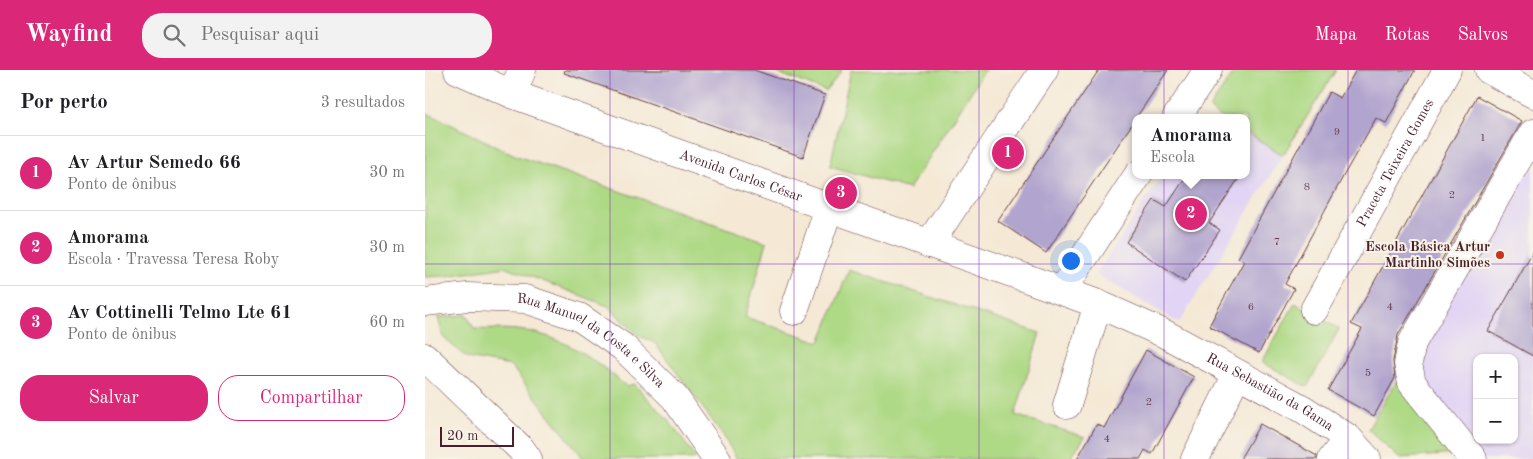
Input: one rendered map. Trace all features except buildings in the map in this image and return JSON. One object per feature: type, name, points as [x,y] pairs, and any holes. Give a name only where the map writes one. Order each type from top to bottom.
[{"type":"street","name":"Avenida Carlos César","points":[[458,70],[517,82],[829,208],[1098,304],[1165,334]]},
{"type":"street","points":[[929,244],[1044,70]]},
{"type":"street","points":[[1180,114],[1208,70]]},
{"type":"street","name":"Praceta Teixeira Gomes","points":[[1314,310],[1447,70]]},
{"type":"street","points":[[1489,70],[1533,94]]},
{"type":"street","points":[[1473,459],[1412,384],[1408,364],[1412,344],[1533,132]]},
{"type":"street","points":[[1061,291],[1135,179]]},
{"type":"street","points":[[794,311],[829,208]]},
{"type":"street","name":"Rua Manuel da Costa e Silva","points":[[425,302],[467,297],[525,300],[579,317],[623,347],[675,398],[717,459]]},
{"type":"street","points":[[1067,405],[1098,304]]},
{"type":"street","name":"Rua Sebastião da Gama","points":[[1165,334],[1318,418],[1340,449],[1367,459]]},
{"type":"street","points":[[425,357],[521,449],[529,459]]},
{"type":"street","points":[[1195,459],[1237,374]]},
{"type":"shaded area","points":[[1250,134],[1283,155],[1179,323],[1096,274],[1160,179],[1250,179]]},
{"type":"shaded area","name":"Escola Básica Artur Martinho Simões","points":[[1533,153],[1533,459],[1473,459],[1408,364]]},
{"type":"green space","points":[[769,70],[842,70],[826,91]]},
{"type":"green space","points":[[851,70],[985,70],[909,189],[830,166]]},
{"type":"green space","points":[[1236,70],[1336,70],[1283,155],[1250,134],[1250,114],[1217,114],[1209,108]]},
{"type":"green space","points":[[425,112],[517,156],[767,242],[745,317],[820,342],[849,270],[1040,333],[1015,415],[1085,437],[1069,459],[737,459],[723,435],[655,343],[639,336],[608,306],[506,267],[446,276],[425,277]]},
{"type":"green space","points":[[1295,303],[1339,329],[1307,387],[1262,362]]},
{"type":"green space","points":[[467,315],[474,329],[519,330],[553,338],[579,351],[603,367],[626,386],[635,384],[672,425],[696,459],[584,459],[511,366],[467,358],[443,337],[438,317]]},
{"type":"green space","points":[[1399,377],[1456,454],[1399,458],[1368,429]]},
{"type":"place","name":"Av Artur Semedo 66","points":[[1008,153]]},
{"type":"place","name":"Av Cottinelli Telmo Lte 61","points":[[841,193]]},
{"type":"place","name":"Amorama","points":[[1191,214]]},
{"type":"place","name":"Escola Básica Artur Martinho Simões","points":[[1500,255]]}]
